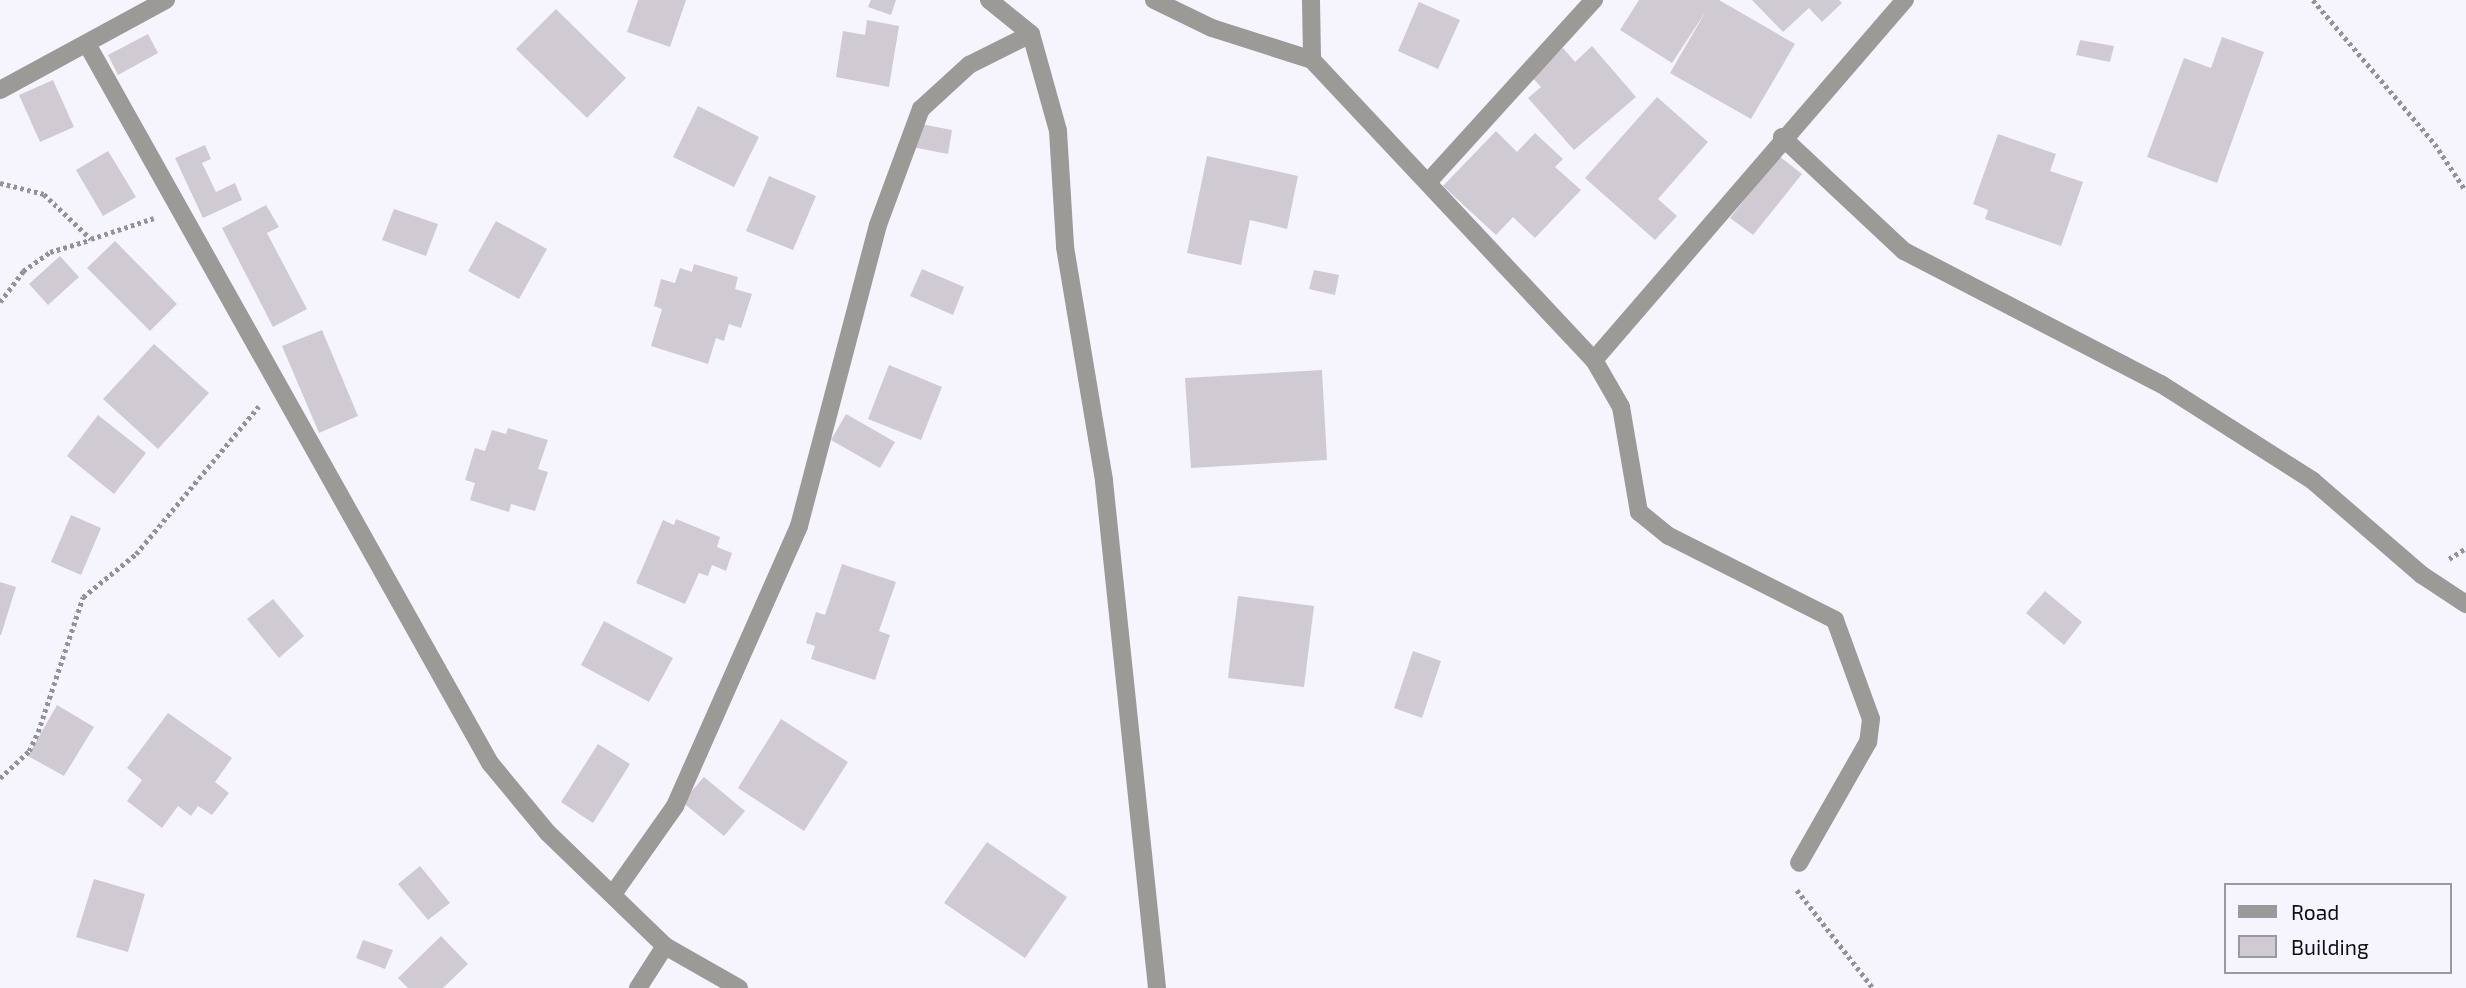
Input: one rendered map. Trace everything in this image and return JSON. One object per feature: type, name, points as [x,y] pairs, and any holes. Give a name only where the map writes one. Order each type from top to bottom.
[{"type":"street","points":[[0,90],[166,0]]},
{"type":"street","points":[[989,0],[1031,34],[1058,131],[1065,247],[1104,481],[1157,988]]},
{"type":"street","points":[[1154,0],[1212,28],[1312,60],[1430,180],[1594,360],[1620,407],[1639,512],[1669,536],[1827,613],[1868,697],[1868,742],[1799,863]]},
{"type":"street","points":[[1311,0],[1312,60]]},
{"type":"street","points":[[1430,180],[1594,0]]},
{"type":"street","points":[[1594,360],[1782,137],[1905,0]]},
{"type":"street","points":[[613,894],[675,806],[799,526],[878,225],[921,109],[969,65],[1031,34]]},
{"type":"street","points":[[87,44],[490,763],[548,833],[666,946],[739,988]]},
{"type":"street","points":[[1782,137],[1904,251],[2161,384],[2313,481],[2422,575],[2466,604]]},
{"type":"street","points":[[638,988],[666,946]]},
{"type":"path","points":[[2313,0],[2435,144],[2466,191]]},
{"type":"path","points":[[0,183],[44,194],[91,239]]},
{"type":"path","points":[[0,302],[41,258],[180,208]]},
{"type":"path","points":[[0,778],[29,751],[38,732],[83,597],[136,554],[278,384]]},
{"type":"path","points":[[1799,863],[1798,897],[1873,988]]},
{"type":"building","points":[[638,0],[686,0],[670,47],[627,32]]},
{"type":"building","points":[[871,0],[896,0],[891,15],[868,7]]},
{"type":"building","points":[[1639,0],[1719,0],[1795,44],[1751,119],[1670,73],[1706,11],[1672,63],[1620,30]]},
{"type":"building","points":[[1752,0],[1839,0],[1842,3],[1822,22],[1809,8],[1783,32]]},
{"type":"building","points":[[1419,2],[1460,20],[1438,69],[1398,51]]},
{"type":"building","points":[[556,9],[626,78],[587,118],[516,49]]},
{"type":"building","points":[[867,20],[899,26],[889,87],[836,77],[843,31],[865,35]]},
{"type":"building","points":[[148,34],[158,53],[118,75],[108,55]]},
{"type":"building","points":[[2222,37],[2264,52],[2217,183],[2147,157],[2184,58],[2211,68]]},
{"type":"building","points":[[2080,40],[2114,46],[2110,62],[2076,55]]},
{"type":"building","points":[[1592,46],[1636,97],[1574,150],[1528,98],[1541,87],[1530,75],[1563,48],[1575,62]]},
{"type":"building","points":[[53,80],[74,127],[40,142],[19,95]]},
{"type":"building","points":[[1657,97],[1708,142],[1658,199],[1677,216],[1655,240],[1585,178]]},
{"type":"building","points":[[698,106],[759,137],[734,187],[673,157]]},
{"type":"building","points":[[916,123],[952,130],[948,154],[912,147]]},
{"type":"building","points":[[1496,131],[1517,152],[1535,133],[1563,159],[1555,167],[1581,190],[1535,238],[1513,217],[1496,235],[1443,186]]},
{"type":"building","points":[[1998,134],[2056,154],[2050,171],[2083,182],[2061,246],[1985,219],[1988,210],[1973,204]]},
{"type":"building","points":[[205,145],[211,159],[202,163],[216,192],[235,183],[242,200],[203,218],[175,158]]},
{"type":"building","points":[[108,151],[136,197],[103,216],[76,170]]},
{"type":"building","points":[[1207,156],[1298,176],[1287,229],[1250,220],[1241,265],[1187,253]]},
{"type":"building","points":[[1779,156],[1802,174],[1753,235],[1730,218]]},
{"type":"building","points":[[769,176],[816,196],[793,250],[746,231]]},
{"type":"building","points":[[266,205],[279,227],[267,233],[307,309],[273,327],[222,228]]},
{"type":"building","points":[[394,209],[438,224],[426,256],[382,240]]},
{"type":"building","points":[[496,221],[547,249],[519,299],[468,271]]},
{"type":"building","points":[[115,241],[177,304],[150,331],[87,268]]},
{"type":"building","points":[[60,256],[79,277],[48,305],[29,284]]},
{"type":"building","points":[[694,264],[738,277],[735,289],[752,294],[741,328],[729,324],[724,341],[716,338],[708,364],[651,346],[662,309],[654,306],[661,279],[675,283],[680,268],[692,272]]},
{"type":"building","points":[[922,269],[964,287],[953,315],[910,296]]},
{"type":"building","points":[[1314,270],[1339,275],[1335,295],[1309,289]]},
{"type":"building","points":[[322,330],[358,416],[319,433],[282,346]]},
{"type":"building","points":[[154,344],[209,393],[158,449],[103,399]]},
{"type":"building","points":[[889,365],[942,387],[921,440],[868,419]]},
{"type":"building","points":[[1322,370],[1327,460],[1191,468],[1185,378]]},
{"type":"building","points":[[846,414],[895,442],[880,468],[831,440]]},
{"type":"building","points":[[98,415],[146,453],[114,494],[67,456]]},
{"type":"building","points":[[508,428],[548,440],[538,469],[548,472],[535,511],[511,504],[509,512],[470,500],[475,483],[465,480],[475,448],[485,451],[492,430],[506,434]]},
{"type":"building","points":[[71,515],[101,528],[81,575],[51,562]]},
{"type":"building","points":[[676,519],[720,537],[717,547],[732,553],[726,571],[712,565],[708,576],[699,573],[685,604],[636,583],[663,520],[674,525]]},
{"type":"building","points":[[842,564],[896,582],[879,631],[890,635],[875,680],[811,659],[815,646],[806,643],[816,612],[825,615]]},
{"type":"building","points":[[0,582],[16,587],[1,635],[0,635]]},
{"type":"building","points":[[2045,591],[2082,622],[2064,645],[2026,613]]},
{"type":"building","points":[[1238,596],[1314,606],[1304,687],[1228,678]]},
{"type":"building","points":[[273,599],[304,636],[279,658],[247,619]]},
{"type":"building","points":[[604,621],[673,658],[649,702],[581,665]]},
{"type":"building","points":[[1413,651],[1441,661],[1422,718],[1394,708]]},
{"type":"building","points":[[57,705],[94,727],[64,776],[28,756]]},
{"type":"building","points":[[168,713],[232,758],[215,782],[229,793],[212,815],[198,806],[191,816],[178,806],[162,828],[127,801],[142,780],[127,768]]},
{"type":"building","points":[[781,719],[848,762],[804,831],[738,788]]},
{"type":"building","points":[[598,744],[630,764],[593,823],[561,802]]},
{"type":"building","points":[[704,777],[745,811],[724,836],[682,802]]},
{"type":"building","points":[[987,842],[1067,897],[1025,958],[944,903]]},
{"type":"building","points":[[420,866],[450,903],[428,920],[398,884]]},
{"type":"building","points":[[94,879],[145,894],[128,952],[76,937]]},
{"type":"building","points":[[441,936],[468,964],[443,988],[408,988],[398,978]]},
{"type":"building","points":[[363,940],[393,950],[385,969],[356,958]]}]
